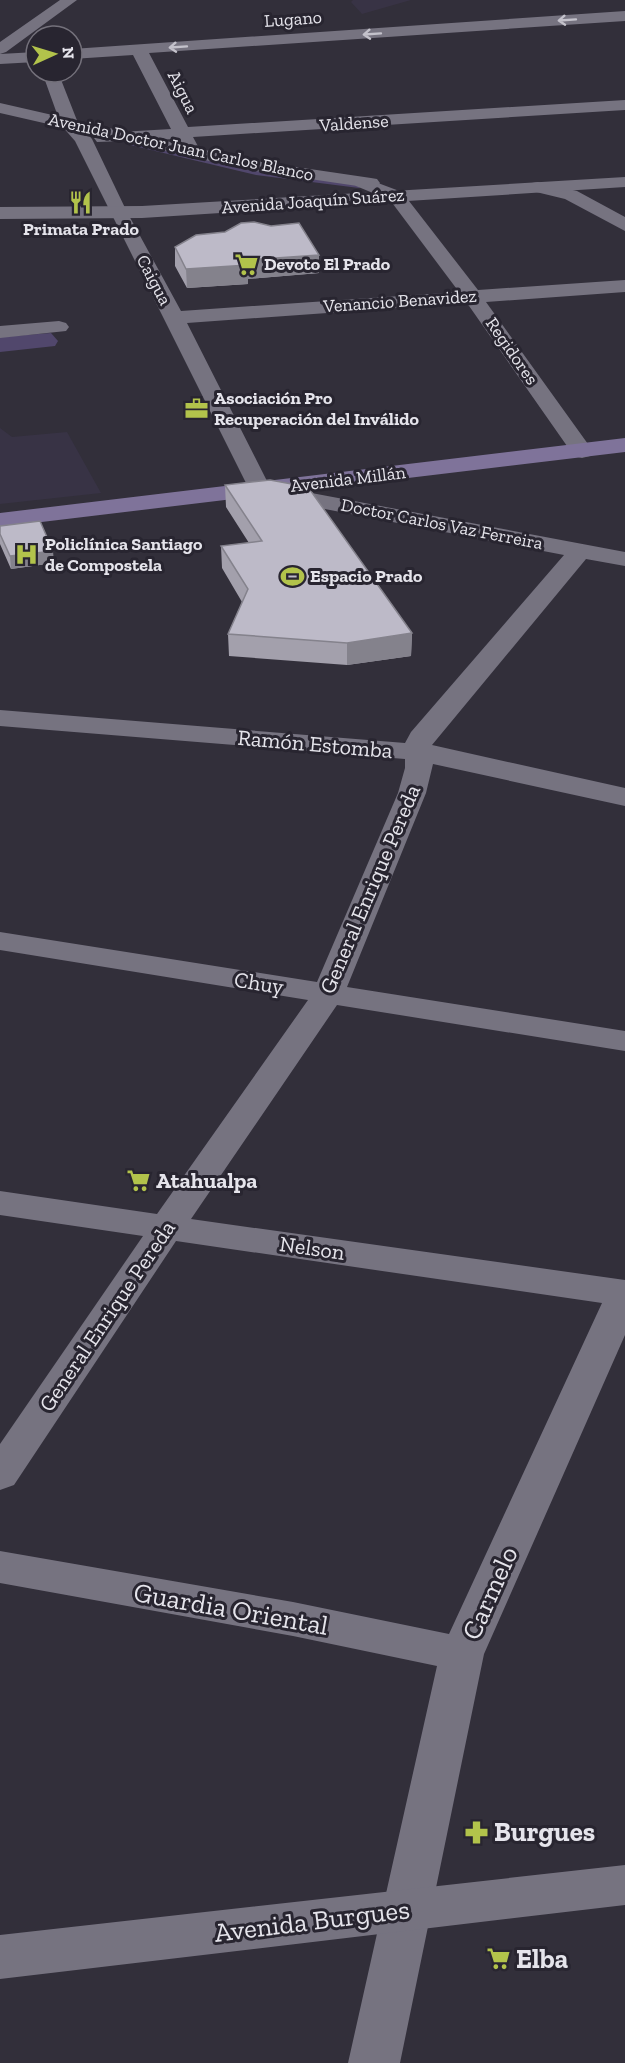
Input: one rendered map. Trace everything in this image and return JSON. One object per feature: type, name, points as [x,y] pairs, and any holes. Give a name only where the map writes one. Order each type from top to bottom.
[{"type":"main road","name":"Avenida Millán","points":[[0,520],[625,446]]},
{"type":"street","points":[[0,49],[70,0]]},
{"type":"street","name":"Lugano","points":[[84,53],[625,16]]},
{"type":"street","name":"Aigua","points":[[140,50],[192,153]]},
{"type":"street","points":[[0,59],[24,58]]},
{"type":"street","name":"Caigua","points":[[55,84],[76,132],[174,318],[260,490]]},
{"type":"street","name":"Valdense","points":[[126,138],[625,105]]},
{"type":"street","name":"Avenida Doctor Juan Carlos Blanco","points":[[0,108],[76,132],[126,138],[286,172],[362,182],[471,191]]},
{"type":"street","name":"Avenida Doctor Juan Carlos Blanco","points":[[0,118],[76,132],[292,184],[311,189],[334,200]]},
{"type":"street","name":"Avenida Doctor Juan Carlos Blanco","points":[[362,182],[396,196]]},
{"type":"street","name":"Avenida Joaquín Suárez","points":[[0,213],[118,212],[625,182]]},
{"type":"street","points":[[538,187],[572,195],[625,225]]},
{"type":"street","name":"Regidores","points":[[396,196],[472,296],[582,451]]},
{"type":"street","name":"Venancio Benavidez","points":[[174,318],[625,286]]},
{"type":"street","points":[[0,332],[59,327]]},
{"type":"street","name":"Doctor Carlos Vaz Ferreira","points":[[260,490],[625,559]]},
{"type":"street","name":"General Enrique Pereda","points":[[0,1475],[328,994],[412,793],[419,768],[418,745],[426,730],[581,550]]},
{"type":"street","name":"Ramón Estomba","points":[[0,718],[418,752],[625,797]]},
{"type":"street","name":"Chuy","points":[[0,941],[625,1041]]},
{"type":"street","name":"Nelson","points":[[0,1203],[625,1293]]},
{"type":"street","name":"Carmelo","points":[[374,2063],[462,1654],[625,1293]]},
{"type":"street","name":"Guardia Oriental","points":[[0,1567],[293,1619],[462,1654]]},
{"type":"street","name":"Avenida Burgues","points":[[0,1957],[625,1885]]},
{"type":"shaded area","points":[[353,0],[411,0],[362,14],[351,2]]},
{"type":"shaded area","points":[[132,143],[363,185],[359,188],[256,175],[130,145]]},
{"type":"shaded area","points":[[51,333],[58,341],[55,346],[0,352],[0,337]]},
{"type":"shaded area","points":[[0,428],[12,437],[67,432],[101,493],[0,504]]},
{"type":"building","points":[[254,222],[271,226],[299,223],[319,255],[245,260],[248,265],[186,269],[175,247],[196,235],[225,232],[241,223]]},
{"type":"building","name":"Espacio Prado","points":[[270,480],[308,487],[412,633],[347,643],[228,634],[248,589],[221,546],[262,541],[225,485]]},
{"type":"building","points":[[40,521],[53,551],[10,556],[0,534],[0,526]]},
{"type":"place","name":"Primata Prado","points":[[81,203]]},
{"type":"place","name":"Devoto El Prado","points":[[246,264]]},
{"type":"place","name":"Asociación Pro Recuperación del Inválido","points":[[196,408]]},
{"type":"place","name":"Policlínica Santiago de Compostela","points":[[27,554]]},
{"type":"place","name":"Espacio Prado","points":[[292,576]]},
{"type":"place","name":"Atahualpa","points":[[138,1180]]},
{"type":"place","name":"Burgues","points":[[476,1832]]},
{"type":"place","name":"Elba","points":[[498,1959]]}]
